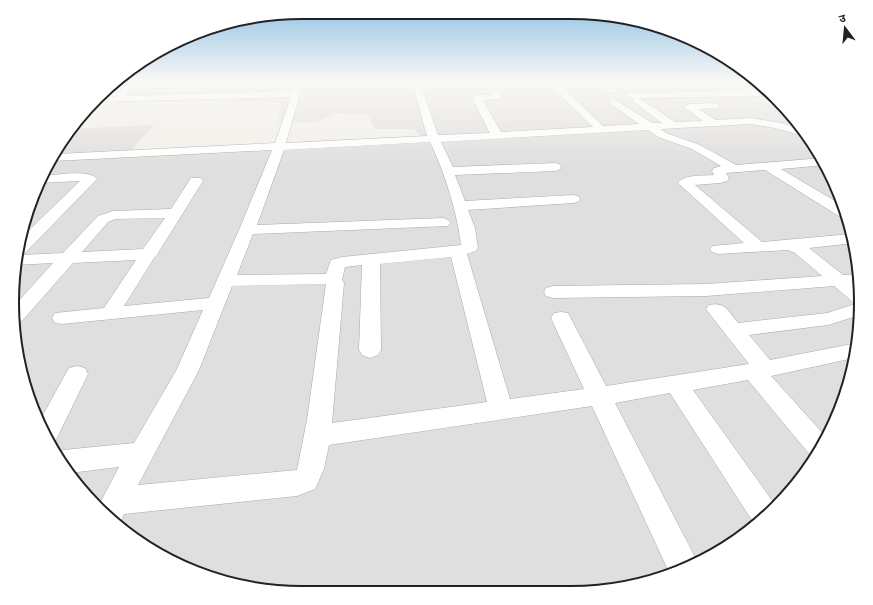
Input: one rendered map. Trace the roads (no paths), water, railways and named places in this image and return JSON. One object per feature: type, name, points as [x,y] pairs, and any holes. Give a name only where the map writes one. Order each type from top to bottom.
[{"type":"street","points":[[112,509],[188,370],[247,230],[279,146],[291,110]]},
{"type":"street","points":[[112,509],[297,483],[306,480],[309,474],[318,436],[336,283],[333,280],[337,264],[371,259],[458,252],[468,249],[471,246],[460,206],[443,157],[433,138],[425,110]]},
{"type":"street","points":[[483,110],[497,136]]},
{"type":"street","points":[[582,110],[598,126],[598,129],[593,130]]},
{"type":"street","points":[[625,110],[650,128],[669,138],[696,147],[734,169]]},
{"type":"street","points":[[650,110],[673,126]]},
{"type":"street","points":[[694,110],[715,124]]},
{"type":"street","points":[[59,158],[650,128],[759,121],[796,131]]},
{"type":"street","points":[[757,246],[686,185],[687,182],[720,179],[722,178],[718,171],[817,162]]},
{"type":"street","points":[[766,166],[839,210]]},
{"type":"street","points":[[448,172],[555,167]]},
{"type":"street","points":[[25,243],[90,179],[84,177],[47,180]]},
{"type":"street","points":[[110,313],[150,254],[196,181]]},
{"type":"street","points":[[460,206],[573,199]]},
{"type":"street","points":[[19,306],[24,297],[66,258],[107,216],[176,213]]},
{"type":"street","points":[[247,230],[443,223]]},
{"type":"street","points":[[718,249],[791,245],[847,240]]},
{"type":"street","points":[[791,245],[801,250],[853,293]]},
{"type":"street","points":[[458,252],[501,409]]},
{"type":"street","points":[[22,260],[150,254]]},
{"type":"street","points":[[370,350],[371,259]]},
{"type":"street","points":[[226,280],[315,278],[333,280]]},
{"type":"street","points":[[553,292],[706,290],[853,280]]},
{"type":"street","points":[[62,318],[217,303]]},
{"type":"street","points":[[716,309],[733,330],[759,370],[816,443]]},
{"type":"street","points":[[733,330],[828,319],[854,311]]},
{"type":"street","points":[[561,318],[682,563]]},
{"type":"street","points":[[318,436],[676,384],[759,370],[850,351]]},
{"type":"street","points":[[49,429],[77,374]]},
{"type":"street","points":[[676,384],[763,511]]},
{"type":"street","points":[[68,461],[143,453]]}]
